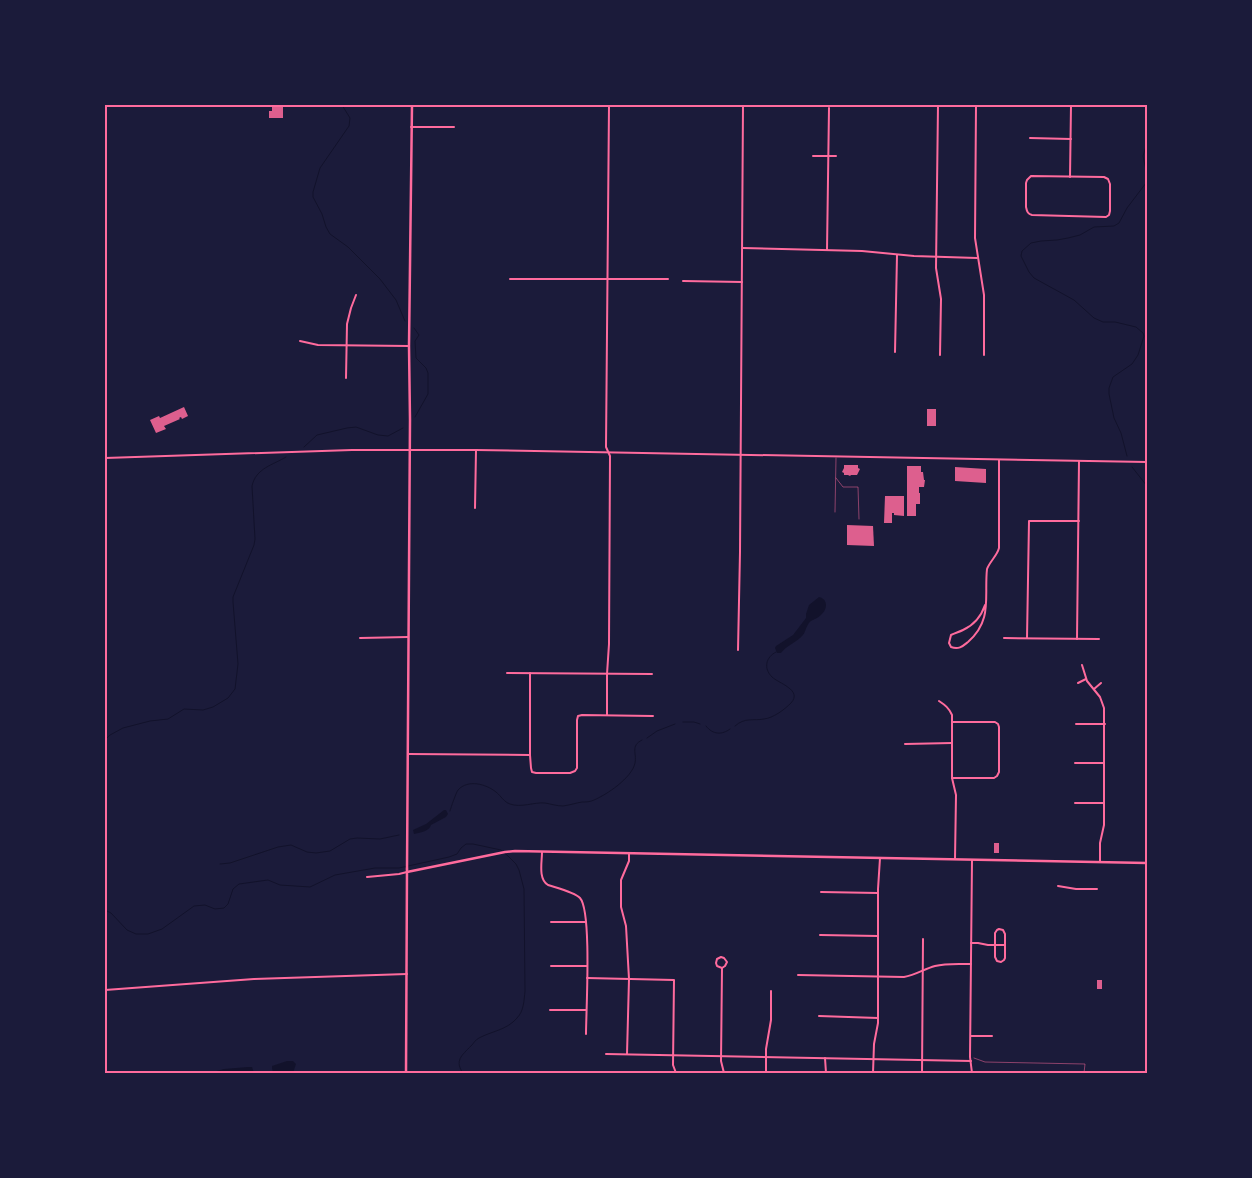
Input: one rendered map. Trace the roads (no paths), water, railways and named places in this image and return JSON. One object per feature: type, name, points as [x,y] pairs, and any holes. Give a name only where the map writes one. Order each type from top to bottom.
[{"type":"main road","points":[[406,1073],[409,346],[412,105]]},
{"type":"main road","points":[[407,870],[515,851],[1147,863]]},
{"type":"street","points":[[607,716],[610,456],[606,447],[609,105]]},
{"type":"street","points":[[738,650],[743,105]]},
{"type":"street","points":[[938,105],[936,257],[941,300],[940,355]]},
{"type":"street","points":[[976,105],[975,238],[984,295],[984,355]]},
{"type":"street","points":[[1070,177],[1071,105]]},
{"type":"street","points":[[827,250],[829,108]]},
{"type":"street","points":[[411,127],[454,127]]},
{"type":"street","points":[[1030,138],[1071,139]]},
{"type":"street","points":[[813,156],[836,156]]},
{"type":"street","points":[[1034,176],[1070,177],[1108,179],[1110,184],[1109,215],[1106,217],[1028,214],[1026,207],[1026,183],[1028,178],[1034,176]]},
{"type":"street","points":[[742,248],[874,251],[936,257],[977,258]]},
{"type":"street","points":[[896,352],[897,254]]},
{"type":"street","points":[[510,279],[668,279]]},
{"type":"street","points":[[683,281],[742,282]]},
{"type":"street","points":[[346,378],[346,346],[349,316],[356,294]]},
{"type":"street","points":[[300,341],[318,345],[409,346]]},
{"type":"street","points":[[105,458],[352,450],[476,450],[1147,462],[1147,439]]},
{"type":"street","points":[[475,508],[476,450]]},
{"type":"street","points":[[985,605],[982,614],[975,622],[951,636],[948,640],[951,647],[960,648],[972,639],[979,631],[985,616],[987,569],[999,548],[1000,459]]},
{"type":"street","points":[[1077,639],[1080,460]]},
{"type":"street","points":[[1027,638],[1029,521],[1078,521]]},
{"type":"street","points":[[360,638],[408,637]]},
{"type":"street","points":[[1004,638],[1100,639]]},
{"type":"street","points":[[1082,665],[1086,679],[1104,705],[1104,825],[1100,843],[1100,862]]},
{"type":"street","points":[[507,673],[652,674]]},
{"type":"street","points":[[530,673],[530,755],[532,772],[570,773],[576,771],[578,716],[653,716]]},
{"type":"street","points":[[1078,683],[1086,679]]},
{"type":"street","points":[[1094,689],[1101,684]]},
{"type":"street","points":[[939,701],[950,710],[952,722],[952,778],[956,795],[955,859]]},
{"type":"street","points":[[952,722],[995,722],[999,727],[999,772],[997,776],[994,778],[952,778]]},
{"type":"street","points":[[1076,724],[1105,724]]},
{"type":"street","points":[[905,744],[952,743]]},
{"type":"street","points":[[408,754],[530,755]]},
{"type":"street","points":[[1075,763],[1104,763]]},
{"type":"street","points":[[1075,803],[1104,803]]},
{"type":"street","points":[[542,852],[543,881],[548,885],[574,894],[580,898],[585,907],[587,934],[586,1034]]},
{"type":"street","points":[[627,1055],[629,979],[626,926],[621,904],[622,877],[629,861],[629,853]]},
{"type":"street","points":[[873,1073],[874,1044],[878,1018],[878,893],[880,858]]},
{"type":"street","points":[[972,860],[970,1036],[972,1073]]},
{"type":"street","points":[[367,877],[399,874],[407,870]]},
{"type":"street","points":[[1058,886],[1076,889],[1097,889]]},
{"type":"street","points":[[821,892],[878,893]]},
{"type":"street","points":[[551,922],[586,922]]},
{"type":"street","points":[[997,930],[1004,930],[1005,945],[1005,958],[1001,962],[997,961],[997,930]]},
{"type":"street","points":[[820,935],[878,936]]},
{"type":"street","points":[[922,939],[922,1073]]},
{"type":"street","points":[[971,943],[1005,945]]},
{"type":"street","points":[[722,968],[717,966],[716,962],[721,957],[726,959],[727,962],[722,968],[721,1057],[724,1073]]},
{"type":"street","points":[[798,975],[904,977],[915,975],[939,965],[971,964]]},
{"type":"street","points":[[551,966],[587,966]]},
{"type":"street","points":[[105,990],[254,979],[406,974]]},
{"type":"street","points":[[587,978],[674,980],[673,1055],[676,1073]]},
{"type":"street","points":[[766,1073],[767,1041],[772,1020],[771,991]]},
{"type":"street","points":[[550,1010],[586,1010]]},
{"type":"street","points":[[820,1016],[878,1018]]},
{"type":"street","points":[[970,1036],[992,1036]]},
{"type":"street","points":[[606,1054],[971,1061]]},
{"type":"street","points":[[826,1058],[826,1073]]},
{"type":"lane","points":[[835,512],[836,457]]},
{"type":"lane","points":[[836,478],[843,487],[858,487],[859,519]]},
{"type":"waterway","points":[[342,105],[350,118],[349,126],[320,168],[313,197],[330,234],[348,247],[380,279],[396,300],[405,321]]},
{"type":"waterway","points":[[1127,456],[1121,433],[1114,418],[1109,388],[1113,377],[1132,364],[1138,355],[1144,336],[1143,333],[1136,327],[1115,322],[1103,322],[1094,318],[1074,300],[1034,278],[1021,256],[1022,251],[1031,243],[1068,238],[1080,235],[1094,227],[1114,226],[1119,223],[1127,208],[1146,183],[1147,175],[1143,156],[1147,143]]},
{"type":"waterway","points":[[414,328],[419,335],[415,341],[416,358],[426,368],[428,373],[428,394],[415,417]]},
{"type":"waterway","points":[[304,447],[317,435],[347,428],[356,427],[378,435],[388,436],[403,428]]},
{"type":"waterway","points":[[105,740],[123,728],[150,721],[168,719],[184,709],[203,710],[213,707],[228,698],[235,689],[238,664],[233,597],[254,545],[252,486],[261,471],[286,457]]},
{"type":"waterway","points":[[1132,467],[1147,486]]},
{"type":"waterway","points":[[735,726],[746,720],[771,717],[785,708],[794,698],[792,691],[772,677],[767,670],[768,660],[776,652]]},
{"type":"waterway","points":[[683,722],[700,724]]},
{"type":"waterway","points":[[647,738],[657,731],[675,724]]},
{"type":"waterway","points":[[706,726],[718,733],[730,729]]},
{"type":"waterway","points":[[450,811],[458,790],[472,784],[487,787],[496,792],[506,802],[514,805],[545,803],[563,806],[592,801],[611,790],[629,774],[635,763],[635,747],[642,740]]},
{"type":"waterway","points":[[220,864],[230,863],[278,847],[291,845],[307,852],[316,853],[330,851],[350,839],[380,839],[399,835]]},
{"type":"waterway","points":[[105,910],[111,913],[127,930],[136,934],[148,934],[162,929],[194,906],[205,905],[215,909],[224,908],[228,904],[233,889],[239,884],[268,880],[280,885],[310,887],[335,875],[375,868],[399,868],[449,857],[457,854],[466,844],[501,850],[516,864],[524,889],[524,1002],[521,1012],[513,1022],[478,1039],[465,1052],[459,1062],[463,1073]]}]
